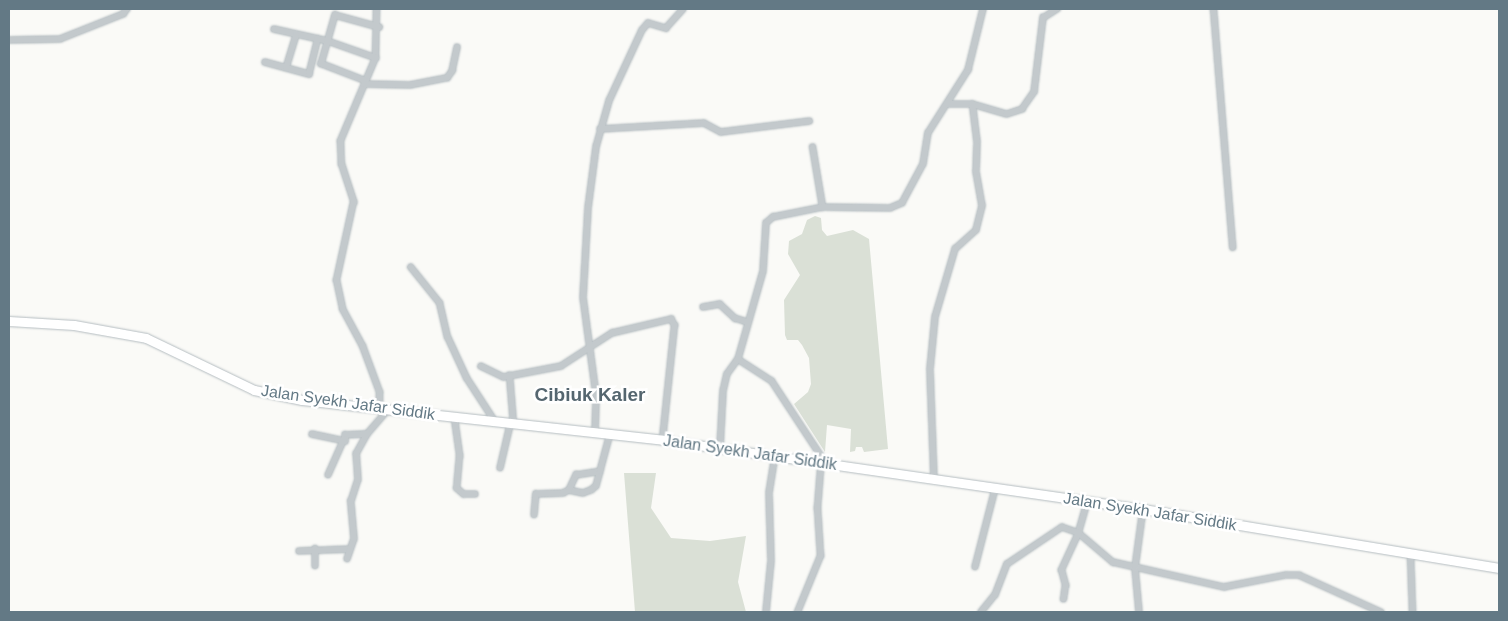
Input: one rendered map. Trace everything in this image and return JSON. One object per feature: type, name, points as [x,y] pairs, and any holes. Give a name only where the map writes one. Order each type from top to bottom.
[{"type":"main road","name":"Jalan Syekh Jafar Siddik","points":[[9,321],[50,323],[146,338],[263,392],[314,401],[385,407],[512,425],[595,431],[720,448],[1143,509],[1411,555],[1499,568]]},
{"type":"street","points":[[9,40],[60,39],[123,14],[127,9]]},
{"type":"street","points":[[347,559],[354,536],[352,497],[358,480],[356,454],[385,407],[363,346],[343,309],[337,280],[354,202],[342,164],[341,141],[364,82],[376,58],[379,27],[377,9]]},
{"type":"street","points":[[595,431],[596,395],[588,348],[583,298],[584,252],[590,184],[600,129],[609,101],[646,24],[666,28],[683,9]]},
{"type":"street","points":[[720,448],[723,391],[728,374],[738,359],[746,322],[763,271],[766,223],[782,214],[823,207],[890,208],[902,203],[923,164],[928,133],[948,104],[971,62],[983,9]]},
{"type":"street","points":[[948,104],[972,104],[1008,114],[1019,112],[1027,105],[1037,77],[1042,24],[1048,13],[1057,9]]},
{"type":"street","points":[[1214,9],[1233,247]]},
{"type":"street","points":[[379,27],[335,15],[320,64],[364,82],[410,85],[447,78],[452,71],[458,48]]},
{"type":"street","points":[[274,29],[328,41],[376,58]]},
{"type":"street","points":[[286,68],[296,35]]},
{"type":"street","points":[[265,62],[309,74],[318,39]]},
{"type":"street","points":[[934,480],[930,369],[935,317],[955,249],[959,241],[976,230],[981,212],[972,104]]},
{"type":"street","points":[[600,129],[704,123],[722,132],[809,121]]},
{"type":"street","points":[[813,147],[823,207]]},
{"type":"street","points":[[411,267],[440,303],[448,337],[467,378],[496,423]]},
{"type":"street","points":[[703,307],[720,304],[734,318],[746,322]]},
{"type":"street","points":[[481,366],[504,378],[510,375],[561,366],[622,329],[674,320],[663,440]]},
{"type":"street","points":[[738,359],[772,381],[820,452],[824,464],[818,508],[821,560],[798,612]]},
{"type":"street","points":[[500,468],[512,425],[510,375]]},
{"type":"street","points":[[454,418],[460,456],[457,488],[464,494],[475,494]]},
{"type":"street","points":[[312,434],[334,440],[344,439]]},
{"type":"street","points":[[328,475],[345,435],[368,434]]},
{"type":"street","points":[[534,515],[536,494],[569,490],[582,493],[596,486],[610,434]]},
{"type":"street","points":[[766,612],[771,561],[769,493],[775,456]]},
{"type":"street","points":[[569,490],[576,475],[600,471]]},
{"type":"street","points":[[975,567],[995,489]]},
{"type":"street","points":[[1064,599],[1066,585],[1062,570],[1079,533],[1088,501]]},
{"type":"street","points":[[1139,612],[1135,568],[1143,509]]},
{"type":"street","points":[[981,612],[995,595],[1009,562],[1058,528],[1068,528],[1079,533],[1113,562],[1135,568],[1224,587],[1286,575],[1299,576],[1380,612]]},
{"type":"street","points":[[315,549],[315,566]]},
{"type":"street","points":[[299,551],[350,549]]},
{"type":"street","points":[[1411,555],[1413,612]]},
{"type":"shaded area","points":[[815,216],[821,218],[822,230],[827,236],[853,230],[869,239],[888,449],[864,452],[862,447],[856,447],[855,451],[850,452],[851,429],[827,425],[825,452],[794,404],[808,392],[811,384],[809,358],[798,340],[787,340],[785,335],[784,300],[800,275],[788,254],[789,241],[802,234],[807,220]]},
{"type":"shaded area","points":[[624,473],[656,473],[651,508],[671,538],[710,541],[746,536],[738,582],[746,612],[635,612]]},
{"type":"district","name":"Cibiuk Kaler","points":[[590,395]]}]
